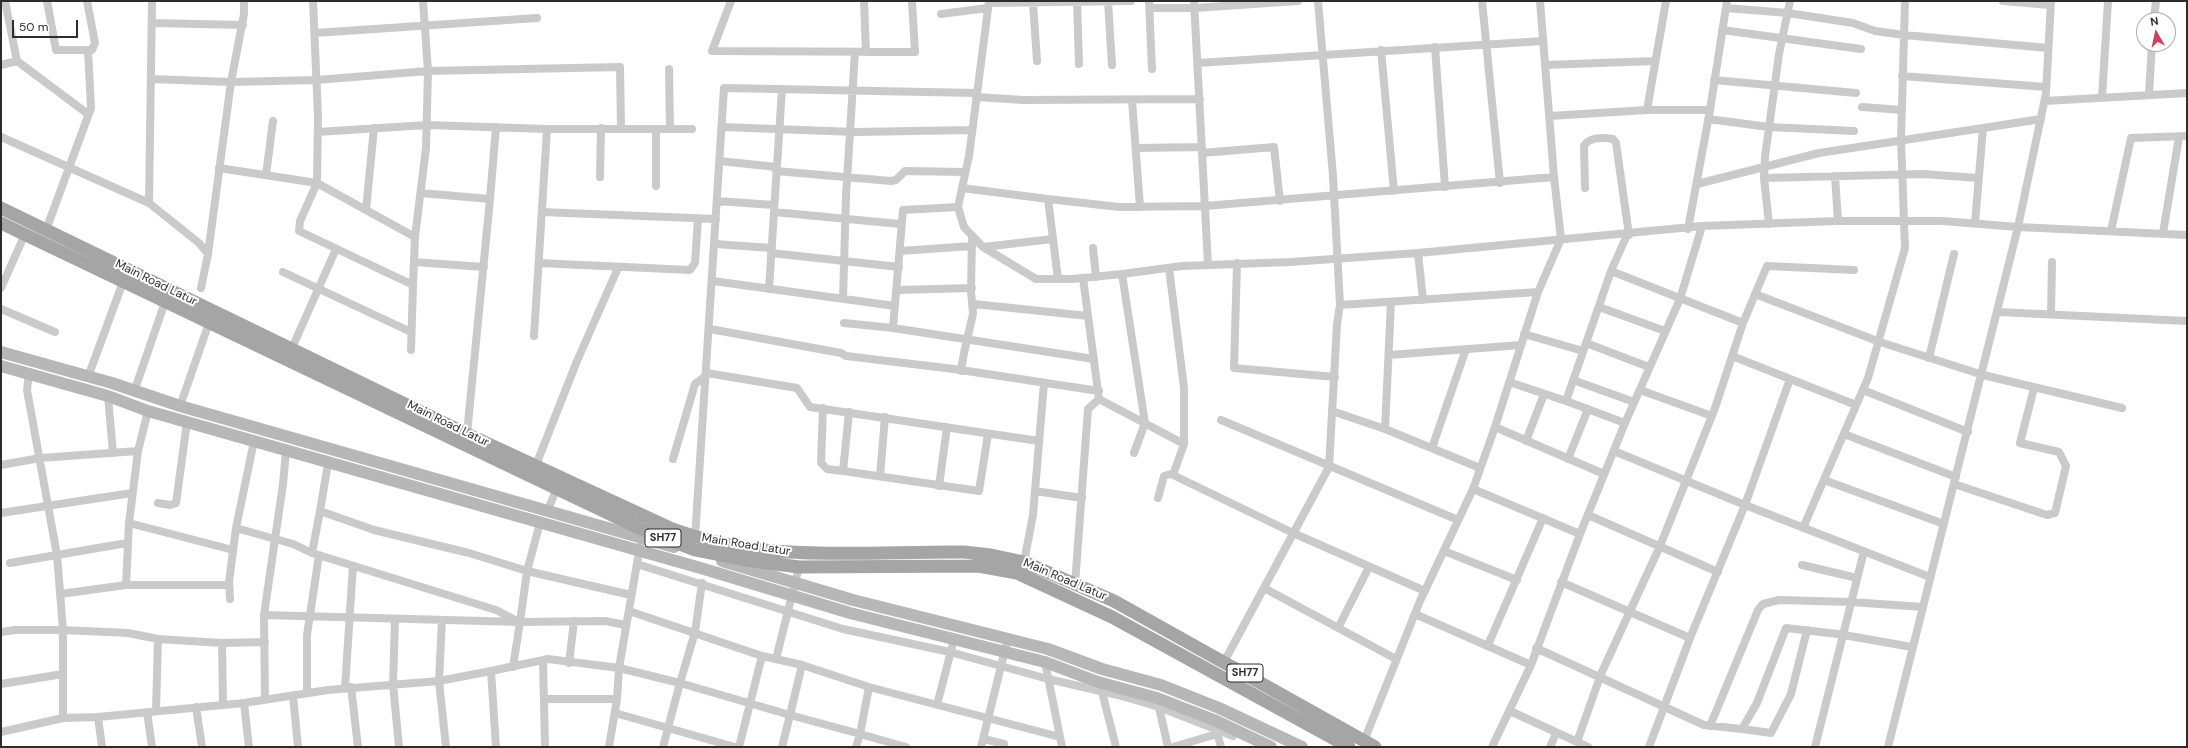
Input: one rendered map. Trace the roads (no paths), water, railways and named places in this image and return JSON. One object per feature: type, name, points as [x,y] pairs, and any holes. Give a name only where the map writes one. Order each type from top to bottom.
[{"type":"main road","name":"Main Road Latur","points":[[1,208],[468,434],[536,465],[644,529]]},
{"type":"main road","name":"Main Road Latur","points":[[1,223],[208,323],[644,529],[695,547],[745,560],[799,567],[978,566],[1017,573],[1112,617],[1349,747]]},
{"type":"main road","name":"Main Road Latur","points":[[695,547],[749,548],[798,553],[964,552],[991,555],[1024,562],[1114,601],[1370,744]]},
{"type":"street","points":[[5,1],[17,61],[88,114]]},
{"type":"street","points":[[46,1],[56,50],[92,50],[95,43],[87,1]]},
{"type":"street","points":[[149,203],[152,1]]},
{"type":"street","points":[[200,288],[208,254],[231,82],[243,25],[244,1]]},
{"type":"street","points":[[313,1],[318,132],[316,182],[300,221],[299,231],[413,285]]},
{"type":"street","points":[[411,350],[415,238],[426,148],[428,71],[423,1]]},
{"type":"street","points":[[731,1],[712,51],[915,52],[912,1]]},
{"type":"street","points":[[864,1],[866,52]]},
{"type":"street","points":[[1108,1],[1112,65]]},
{"type":"street","points":[[941,14],[989,4],[1131,1]]},
{"type":"street","points":[[1152,68],[1150,4],[1298,1]]},
{"type":"street","points":[[1224,662],[1329,467],[1337,324],[1340,305],[1334,196],[1318,1]]},
{"type":"street","points":[[1482,1],[1500,183]]},
{"type":"street","points":[[1370,744],[1396,659],[1425,591],[1473,489],[1495,427],[1538,292],[1561,239],[1554,177],[1540,1]]},
{"type":"street","points":[[1647,110],[1666,1]]},
{"type":"street","points":[[1769,224],[1764,166],[1782,39],[1790,1]]},
{"type":"street","points":[[1803,528],[1863,390],[1880,342],[1906,248],[1901,140],[1905,1]]},
{"type":"street","points":[[1888,747],[1912,647],[1998,312],[2045,100],[2051,3],[2003,1]]},
{"type":"street","points":[[2102,97],[2108,1]]},
{"type":"street","points":[[2155,12],[2156,1]]},
{"type":"street","points":[[1077,2],[1079,64]]},
{"type":"street","points":[[1033,3],[1037,61]]},
{"type":"street","points":[[989,4],[972,130],[958,208],[964,226],[982,248],[1036,279],[1096,277],[1169,268],[1237,263],[1291,262],[1338,257],[1418,253],[1561,239],[1628,235],[1688,229],[1702,226],[1838,221],[1904,221],[1975,223],[2018,227],[2187,235]]},
{"type":"street","points":[[1194,4],[1208,265]]},
{"type":"street","points":[[1688,229],[1710,110],[1726,5],[1853,23],[1875,31],[1904,35],[2048,48]]},
{"type":"street","points":[[315,33],[537,18]]},
{"type":"street","points":[[152,23],[243,25]]},
{"type":"street","points":[[1722,30],[1861,49]]},
{"type":"street","points":[[1198,63],[1381,50],[1543,41]]},
{"type":"street","points":[[1435,47],[1445,187]]},
{"type":"street","points":[[46,230],[90,108],[91,87],[88,50]]},
{"type":"street","points":[[1381,50],[1394,191]]},
{"type":"street","points":[[844,299],[845,220],[855,52]]},
{"type":"street","points":[[2149,94],[2152,52]]},
{"type":"street","points":[[1,65],[17,61]]},
{"type":"street","points":[[1545,65],[1655,61]]},
{"type":"street","points":[[151,79],[231,82],[317,80],[428,71],[620,67],[621,128]]},
{"type":"street","points":[[669,69],[670,129]]},
{"type":"street","points":[[1902,76],[2046,87]]},
{"type":"street","points":[[1714,80],[1856,93]]},
{"type":"street","points":[[693,566],[710,329],[724,88],[976,95],[1024,100],[1200,99]]},
{"type":"street","points":[[769,289],[782,89]]},
{"type":"street","points":[[2045,100],[2187,93]]},
{"type":"street","points":[[1132,100],[1140,207]]},
{"type":"street","points":[[1862,107],[1902,110]]},
{"type":"street","points":[[1550,116],[1647,110],[1710,110]]},
{"type":"street","points":[[1697,184],[1820,153],[2041,118]]},
{"type":"street","points":[[1708,119],[1769,127],[1854,131]]},
{"type":"street","points":[[266,175],[273,121]]},
{"type":"street","points":[[318,132],[426,125],[547,129],[692,129]]},
{"type":"street","points":[[468,434],[496,127]]},
{"type":"street","points":[[722,127],[851,132],[972,130]]},
{"type":"street","points":[[366,210],[374,128]]},
{"type":"street","points":[[600,177],[601,128]]},
{"type":"street","points":[[1975,223],[1983,128]]},
{"type":"street","points":[[534,336],[547,129]]},
{"type":"street","points":[[656,129],[656,186]]},
{"type":"street","points":[[2111,231],[2131,138],[2183,136],[2163,233]]},
{"type":"street","points":[[1,137],[149,203],[200,243],[208,254]]},
{"type":"street","points":[[1566,400],[1611,271],[1628,235],[1616,143],[1613,140],[1593,139],[1584,146],[1585,188]]},
{"type":"street","points":[[1136,148],[1202,150],[1274,148],[1280,201]]},
{"type":"street","points":[[720,161],[847,178],[891,181],[896,180],[905,171],[965,172]]},
{"type":"street","points":[[220,168],[316,182],[415,238]]},
{"type":"street","points":[[1764,178],[1902,174],[1978,178]]},
{"type":"street","points":[[1835,176],[1838,221]]},
{"type":"street","points":[[962,188],[1119,208],[1205,206],[1280,201],[1500,183],[1554,177]]},
{"type":"street","points":[[421,193],[490,199]]},
{"type":"street","points":[[1048,199],[1058,279]]},
{"type":"street","points":[[717,201],[845,220],[900,224]]},
{"type":"street","points":[[893,328],[899,268],[900,224],[903,210],[958,208]]},
{"type":"street","points":[[542,212],[716,219]]},
{"type":"street","points":[[539,263],[618,268],[690,270],[695,263],[698,219]]},
{"type":"street","points":[[1492,747],[1531,665],[1561,582],[1604,474],[1649,367],[1680,299],[1702,226]]},
{"type":"street","points":[[1,288],[25,234]]},
{"type":"street","points":[[961,370],[974,314],[972,288],[972,236]]},
{"type":"street","points":[[982,248],[1053,239]]},
{"type":"street","points":[[715,244],[899,268]]},
{"type":"street","points":[[900,251],[972,246]]},
{"type":"street","points":[[1093,248],[1096,277]]},
{"type":"street","points":[[292,348],[336,249]]},
{"type":"street","points":[[1418,253],[1423,300]]},
{"type":"street","points":[[1929,358],[1954,254]]},
{"type":"street","points":[[414,262],[484,267]]},
{"type":"street","points":[[2051,314],[2052,262]]},
{"type":"street","points":[[1237,263],[1234,368],[1335,377]]},
{"type":"street","points":[[1577,742],[1600,677],[1660,547],[1712,416],[1743,323],[1767,266],[1854,270]]},
{"type":"street","points":[[536,465],[577,360],[618,268]]},
{"type":"street","points":[[1169,268],[1184,388],[1184,444],[1173,475]]},
{"type":"street","points":[[1611,271],[1743,323]]},
{"type":"street","points":[[283,272],[411,332]]},
{"type":"street","points":[[1122,274],[1145,423],[1134,453]]},
{"type":"street","points":[[1075,584],[1088,409],[1099,395],[1083,278]]},
{"type":"street","points":[[713,281],[896,306]]},
{"type":"street","points":[[88,377],[123,282]]},
{"type":"street","points":[[897,290],[972,288]]},
{"type":"street","points":[[1340,305],[1538,292]]},
{"type":"street","points":[[1755,294],[1880,342],[1982,376],[2122,408]]},
{"type":"street","points":[[134,392],[165,302]]},
{"type":"street","points":[[1385,429],[1391,302]]},
{"type":"street","points":[[974,304],[1088,316]]},
{"type":"street","points":[[1599,307],[1665,331]]},
{"type":"street","points":[[1,309],[55,332]]},
{"type":"street","points":[[1998,312],[2187,321]]},
{"type":"street","points":[[180,406],[208,323]]},
{"type":"street","points":[[844,323],[893,328],[1094,359]]},
{"type":"street","points":[[710,329],[841,353],[846,356],[961,370],[1044,383],[1099,395],[1145,423],[1184,444]]},
{"type":"street","points":[[1524,334],[1583,351]]},
{"type":"street","points":[[1586,343],[1649,367]]},
{"type":"street","points":[[1389,355],[1521,345]]},
{"type":"street","points":[[1432,448],[1466,349]]},
{"type":"street","points":[[1,352],[33,360],[180,406],[547,512],[644,529],[795,583],[853,600],[1008,638],[1161,685],[1219,708],[1302,747]]},
{"type":"street","points":[[1732,356],[1856,405]]},
{"type":"street","points":[[1,366],[108,396],[148,411],[540,524],[693,566],[850,613],[1044,662],[1100,686],[1158,703],[1215,727],[1257,747]]},
{"type":"street","points":[[29,373],[27,390],[57,555],[63,630],[63,718]]},
{"type":"street","points":[[673,460],[695,384],[707,374],[797,388],[810,407],[1039,441]]},
{"type":"street","points":[[1649,747],[1690,638],[1745,505],[1790,379]]},
{"type":"street","points":[[1573,380],[1634,402]]},
{"type":"street","points":[[1509,382],[1566,400],[1625,424]]},
{"type":"street","points":[[1024,562],[1033,515],[1044,383]]},
{"type":"street","points":[[1844,434],[1955,481],[2047,515],[2055,513],[2066,466],[2060,452],[2020,443],[2034,388]]},
{"type":"street","points":[[1640,390],[1712,416]]},
{"type":"street","points":[[1863,390],[1968,432]]},
{"type":"street","points":[[1526,441],[1544,394]]},
{"type":"street","points":[[108,396],[113,453]]},
{"type":"street","points":[[823,408],[821,463],[827,469],[979,491],[988,434]]},
{"type":"street","points":[[1568,459],[1588,409]]},
{"type":"street","points":[[126,585],[127,543],[132,493],[138,451],[148,411]]},
{"type":"street","points":[[1332,411],[1385,429],[1480,468]]},
{"type":"street","points":[[843,471],[850,412]]},
{"type":"street","points":[[880,476],[885,417]]},
{"type":"street","points":[[1220,420],[1458,520]]},
{"type":"street","points":[[158,503],[170,505],[176,503],[187,422]]},
{"type":"street","points":[[939,486],[947,427]]},
{"type":"street","points":[[1495,427],[1604,474]]},
{"type":"street","points":[[230,599],[229,585],[236,528],[254,441]]},
{"type":"street","points":[[1,465],[40,458],[138,451]]},
{"type":"street","points":[[266,700],[264,615],[283,484],[286,451]]},
{"type":"street","points":[[1614,452],[1930,577]]},
{"type":"street","points":[[307,694],[309,617],[320,511],[328,463]]},
{"type":"street","points":[[1158,498],[1164,476],[1173,475],[1293,533],[1425,591]]},
{"type":"street","points":[[1824,480],[1944,524]]},
{"type":"street","points":[[547,512],[557,488]]},
{"type":"street","points":[[1473,489],[1580,534]]},
{"type":"street","points":[[1035,491],[1082,498]]},
{"type":"street","points":[[1,513],[132,493]]},
{"type":"street","points":[[320,511],[374,530],[469,553],[527,571],[631,595]]},
{"type":"street","points":[[1588,515],[1718,572]]},
{"type":"street","points":[[1488,645],[1543,518]]},
{"type":"street","points":[[129,523],[233,550]]},
{"type":"street","points":[[513,667],[527,571],[540,524]]},
{"type":"street","points":[[236,528],[496,610],[520,622]]},
{"type":"street","points":[[609,747],[617,699],[619,668],[644,529]]},
{"type":"street","points":[[10,563],[127,543]]},
{"type":"street","points":[[1444,551],[1517,580]]},
{"type":"street","points":[[1815,747],[1864,551]]},
{"type":"street","points":[[637,564],[702,583],[843,629],[950,652],[1048,679],[1100,686]]},
{"type":"street","points":[[1802,565],[1857,578]]},
{"type":"street","points":[[353,566],[348,618],[348,688],[358,747]]},
{"type":"street","points":[[776,659],[799,567]]},
{"type":"street","points":[[1338,628],[1369,567]]},
{"type":"street","points":[[1561,582],[1690,638]]},
{"type":"street","points":[[663,747],[695,632],[702,583]]},
{"type":"street","points":[[60,594],[126,585],[229,585]]},
{"type":"street","points":[[1264,588],[1396,659]]},
{"type":"street","points":[[1710,726],[1758,610],[1763,604],[1779,600],[1851,602],[1923,607]]},
{"type":"street","points":[[629,611],[695,632],[762,656],[802,665],[868,687],[1060,737]]},
{"type":"street","points":[[1415,614],[1531,665]]},
{"type":"street","points":[[264,615],[395,620],[520,622],[605,621],[626,625]]},
{"type":"street","points":[[395,620],[393,684],[399,747]]},
{"type":"street","points":[[442,620],[439,681],[446,747]]},
{"type":"street","points":[[568,663],[574,621]]},
{"type":"street","points":[[1742,729],[1757,703],[1786,628],[1843,635],[1912,647]]},
{"type":"street","points":[[1,632],[15,630],[63,630],[128,633],[158,639],[222,643],[265,642]]},
{"type":"street","points":[[1536,648],[1710,726],[1771,733],[1791,694],[1807,630]]},
{"type":"street","points":[[1004,747],[1004,744],[982,743],[1008,638]]},
{"type":"street","points":[[156,711],[158,639]]},
{"type":"street","points":[[937,705],[954,639]]},
{"type":"street","points":[[222,643],[223,705]]},
{"type":"street","points":[[739,747],[762,656]]},
{"type":"street","points":[[543,660],[545,747]]},
{"type":"street","points":[[1,732],[63,718],[98,717],[244,703],[348,688],[439,681],[491,672],[543,660],[619,668],[750,702],[906,747]]},
{"type":"street","points":[[1044,662],[1062,747]]},
{"type":"street","points":[[782,747],[802,665]]},
{"type":"street","points":[[491,672],[496,747]]},
{"type":"street","points":[[1,684],[63,674]]},
{"type":"street","points":[[1100,686],[1116,747]]},
{"type":"street","points":[[856,747],[860,734],[868,687]]},
{"type":"street","points":[[293,696],[298,747]]},
{"type":"street","points":[[544,699],[617,699]]},
{"type":"street","points":[[244,703],[250,747]]},
{"type":"street","points":[[1158,703],[1168,747]]},
{"type":"street","points":[[196,707],[202,747]]},
{"type":"street","points":[[1510,711],[1588,747]]},
{"type":"street","points":[[147,712],[152,747]]},
{"type":"street","points":[[614,713],[735,747]]},
{"type":"street","points":[[98,717],[102,747]]},
{"type":"street","points":[[1215,727],[1221,747]]},
{"type":"street","points":[[1173,747],[1215,727],[1271,747]]},
{"type":"street","points":[[1550,747],[1556,732]]}]
